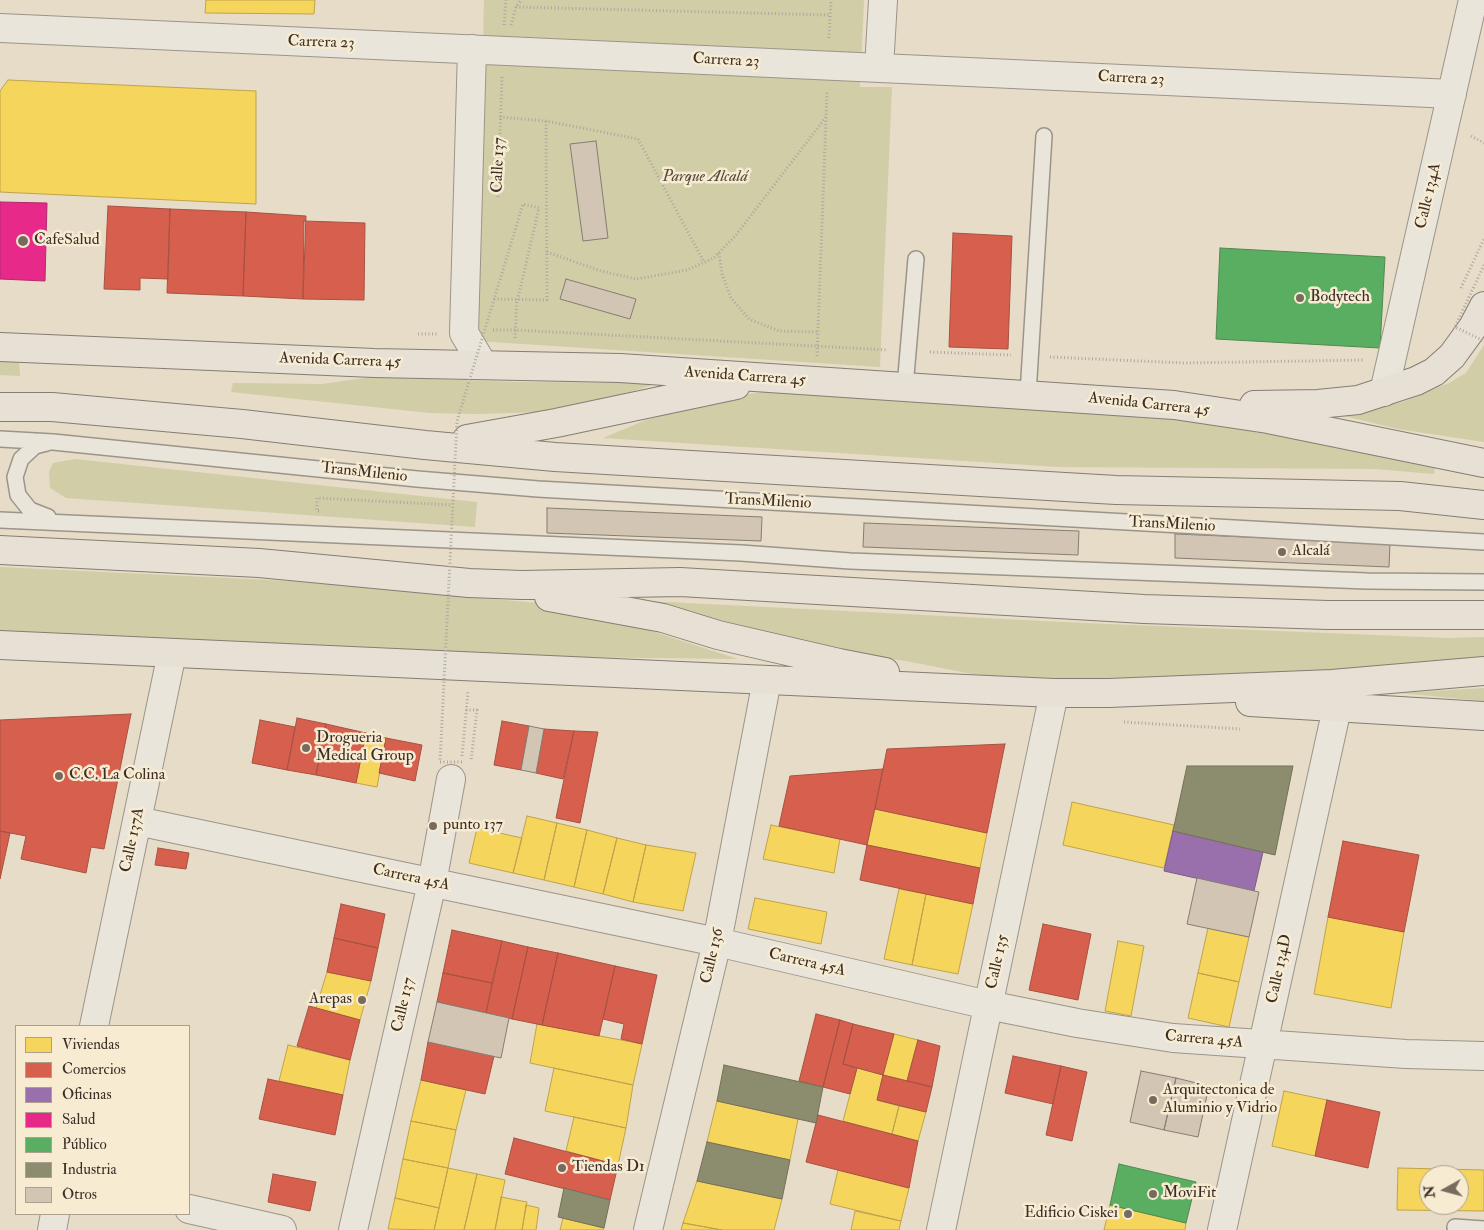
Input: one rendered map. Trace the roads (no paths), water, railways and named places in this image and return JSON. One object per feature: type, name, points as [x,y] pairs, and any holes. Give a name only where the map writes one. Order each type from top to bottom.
[{"type":"highway","points":[[1174,405],[1318,404],[1358,400],[1384,392],[1416,381],[1440,367],[1452,356],[1473,327],[1484,306]]},
{"type":"highway","name":"Avenida Carrera 45","points":[[0,347],[442,364],[620,368],[1174,405],[1278,421],[1484,463]]},
{"type":"highway","points":[[425,445],[556,424],[730,386],[780,379]]},
{"type":"highway","points":[[0,407],[52,407],[213,421],[425,445],[555,457],[1116,490],[1400,496],[1484,505]]},
{"type":"highway","points":[[0,550],[259,563],[468,583],[522,585],[680,582],[1144,609],[1328,615],[1484,615]]},
{"type":"highway","points":[[468,583],[663,618],[718,635],[839,663],[981,690]]},
{"type":"highway","points":[[0,645],[1054,693],[1109,693],[1332,684],[1484,671]]},
{"type":"highway","points":[[1109,693],[1484,716]]},
{"type":"street","points":[[879,68],[883,0]]},
{"type":"street","name":"Calle 134A","points":[[1384,392],[1474,0]]},
{"type":"street","name":"Carrera 23","points":[[0,28],[1452,94]]},
{"type":"street","name":"Calle 137","points":[[464,333],[472,49]]},
{"type":"street","points":[[442,364],[464,333],[483,365]]},
{"type":"street","name":"Calle 137A","points":[[94,1025],[172,653]]},
{"type":"street","name":"Calle 136","points":[[648,1230],[717,942],[767,680]]},
{"type":"street","name":"Calle 135","points":[[941,1230],[1054,693]]},
{"type":"street","name":"Calle 134D","points":[[1222,1230],[1264,1045],[1336,708]]},
{"type":"street","name":"Calle 137","points":[[353,1230],[432,882],[451,779]]},
{"type":"street","name":"Carrera 45A","points":[[137,821],[717,942],[988,1005],[1076,1023],[1173,1038],[1406,1054],[1484,1056]]},
{"type":"street","points":[[190,1209],[282,1230]]},
{"type":"street","points":[[52,1230],[55,1215]]},
{"type":"lane","points":[[1028,394],[1044,136]]},
{"type":"lane","points":[[905,387],[916,259]]},
{"type":"lane","name":"TransMilenio","points":[[0,438],[538,489],[1484,542]]},
{"type":"lane","name":"TransMilenio","points":[[53,442],[35,446],[21,459],[15,476],[18,495],[30,510],[65,522]]},
{"type":"lane","name":"TransMilenio","points":[[0,520],[740,553],[850,561],[1367,581],[1484,582]]},
{"type":"lane","points":[[1455,1227],[1484,1229]]},
{"type":"place","name":"CafeSalud","points":[[23,241]]},
{"type":"place","name":"Bodytech","points":[[1300,298]]},
{"type":"place","name":"Alcalá","points":[[1282,552]]},
{"type":"place","name":"Drogueria Medical Group","points":[[306,748]]},
{"type":"place","name":"C.C. La Colina","points":[[59,776]]},
{"type":"place","name":"punto 137","points":[[433,826]]},
{"type":"place","name":"Arepas","points":[[362,1000]]},
{"type":"place","name":"Arquitectonica de Aluminio y Vidrio","points":[[1153,1100]]},
{"type":"place","name":"Tiendas D1","points":[[562,1168]]},
{"type":"place","name":"MoviFit","points":[[1153,1194]]},
{"type":"place","name":"Edificio Ciskei","points":[[1128,1214]]},
{"type":"park label","name":"Parque Alcalá","points":[[705,178]]}]
